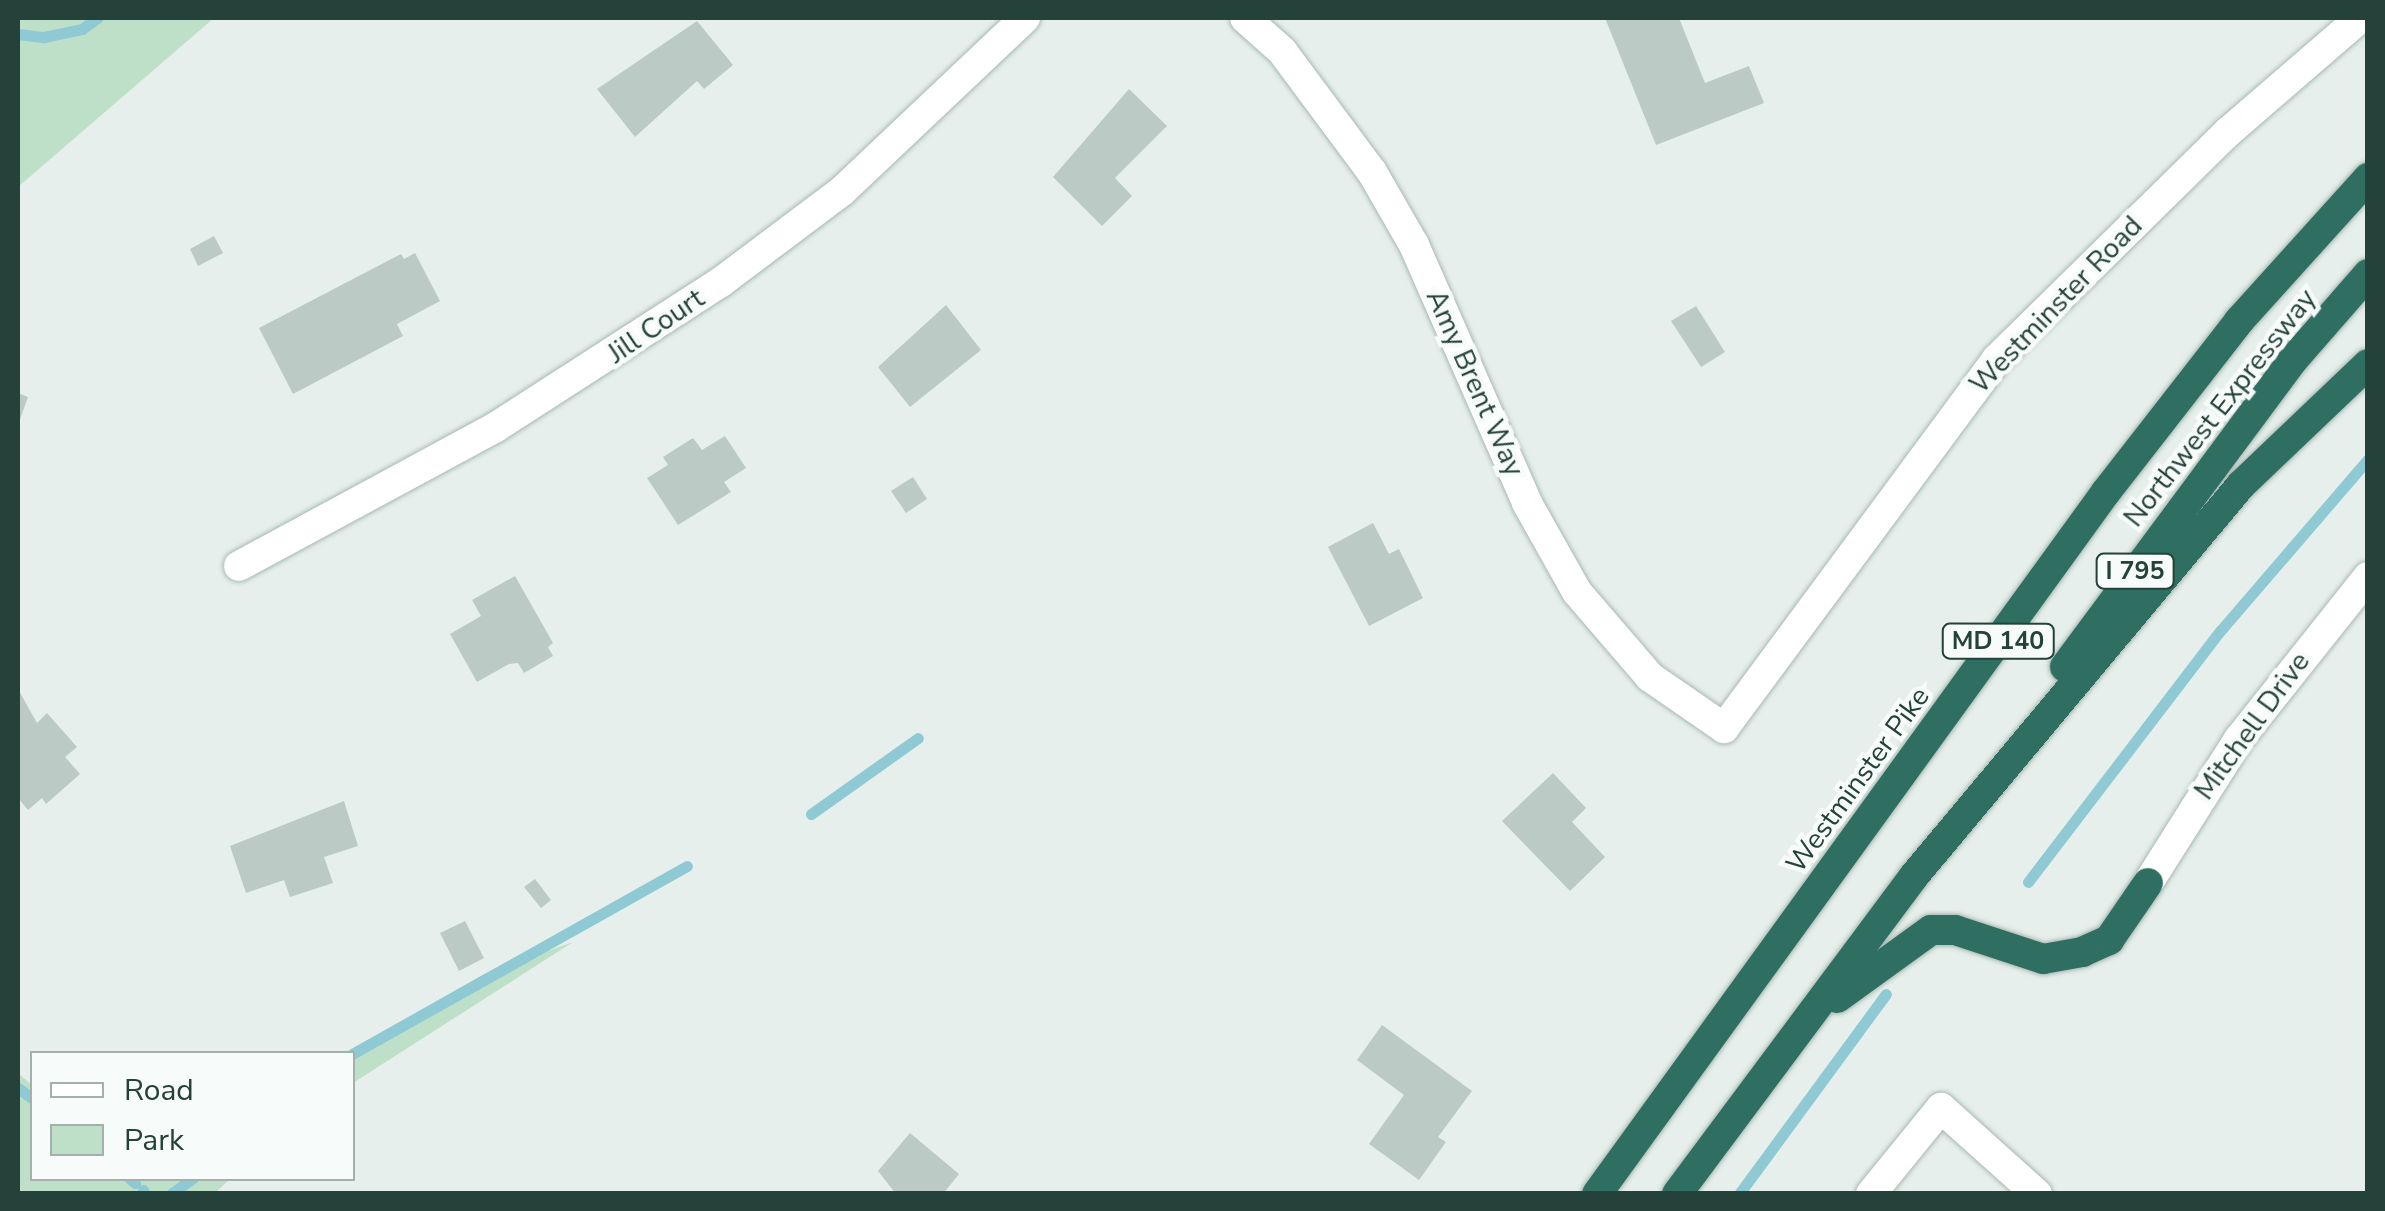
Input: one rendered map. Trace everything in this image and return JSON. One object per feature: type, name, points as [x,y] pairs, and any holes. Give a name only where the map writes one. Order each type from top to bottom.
[{"type":"highway","name":"Westminster Pike","points":[[1597,1194],[2106,492],[2239,322],[2368,178]]},
{"type":"highway","name":"Northwest Expressway","points":[[1914,876],[2164,531],[2368,274]]},
{"type":"highway","name":"MD 140","points":[[1676,1194],[1914,876],[2241,485],[2368,364]]},
{"type":"highway","points":[[1799,1028],[1904,944],[1932,930],[1955,930],[2043,959],[2063,956],[2109,940],[2148,882]]},
{"type":"street","name":"Jill Court","points":[[239,566],[496,426],[721,282],[856,179],[1024,18]]},
{"type":"street","name":"Amy Brent Way","points":[[1245,18],[1282,51],[1372,172],[1414,244],[1528,503],[1577,592],[1650,677],[1724,728]]},
{"type":"street","name":"Westminster Road","points":[[1724,728],[1997,359],[2228,132],[2360,18]]},
{"type":"street","name":"Mitchell Drive","points":[[2148,882],[2238,739],[2368,577]]},
{"type":"street","points":[[1871,1194],[1941,1108],[2037,1194]]},
{"type":"green space","points":[[18,18],[214,18],[18,187]]},
{"type":"green space","points":[[573,942],[355,1082],[355,1051],[350,1051],[486,973]]},
{"type":"green space","points":[[18,1073],[30,1083],[30,1181],[228,1181],[215,1193],[18,1193]]},
{"type":"building","points":[[1605,18],[1679,18],[1705,83],[1749,66],[1764,103],[1656,145]]},
{"type":"building","points":[[697,21],[733,65],[704,89],[697,81],[635,137],[597,89]]},
{"type":"building","points":[[1129,89],[1167,126],[1115,178],[1132,196],[1102,226],[1053,177]]},
{"type":"building","points":[[214,236],[223,253],[198,266],[190,249]]},
{"type":"building","points":[[415,253],[440,301],[397,324],[403,336],[293,394],[259,328],[401,254],[404,259]]},
{"type":"building","points":[[946,305],[981,350],[910,407],[878,367]]},
{"type":"building","points":[[1696,306],[1725,352],[1701,367],[1671,321]]},
{"type":"building","points":[[18,393],[28,397],[18,425]]},
{"type":"building","points":[[725,436],[746,468],[724,482],[731,492],[678,525],[647,478],[668,465],[663,457],[693,438],[702,450]]},
{"type":"building","points":[[913,477],[927,499],[906,513],[891,491]]},
{"type":"building","points":[[1373,523],[1389,554],[1399,549],[1423,598],[1369,626],[1328,547]]},
{"type":"building","points":[[515,576],[553,643],[548,647],[553,656],[524,673],[518,663],[509,664],[477,682],[450,634],[481,616],[472,600]]},
{"type":"building","points":[[18,689],[37,723],[47,713],[77,747],[65,757],[80,774],[46,804],[42,798],[28,810],[18,798]]},
{"type":"building","points":[[1553,773],[1586,808],[1572,822],[1605,857],[1570,891],[1502,821]]},
{"type":"building","points":[[344,801],[358,846],[324,857],[333,883],[290,897],[284,880],[246,893],[230,846]]},
{"type":"building","points":[[535,879],[551,900],[541,908],[524,887]]},
{"type":"building","points":[[465,921],[484,958],[459,971],[440,933]]},
{"type":"building","points":[[1382,1025],[1472,1091],[1438,1137],[1446,1142],[1419,1180],[1369,1144],[1404,1095],[1357,1060]]},
{"type":"building","points":[[910,1133],[959,1174],[943,1194],[896,1194],[878,1171]]},
{"type":"waterway","points":[[18,34],[44,37],[82,29],[97,18]]},
{"type":"waterway","points":[[2028,882],[2221,630],[2368,459]]},
{"type":"waterway","points":[[811,814],[918,738]]},
{"type":"waterway","points":[[355,1052],[687,866]]},
{"type":"waterway","points":[[1739,1194],[1886,994]]},
{"type":"waterway","points":[[18,1088],[30,1097]]},
{"type":"waterway","points":[[171,1194],[189,1181]]},
{"type":"waterway","points":[[143,1190],[145,1194]]}]
